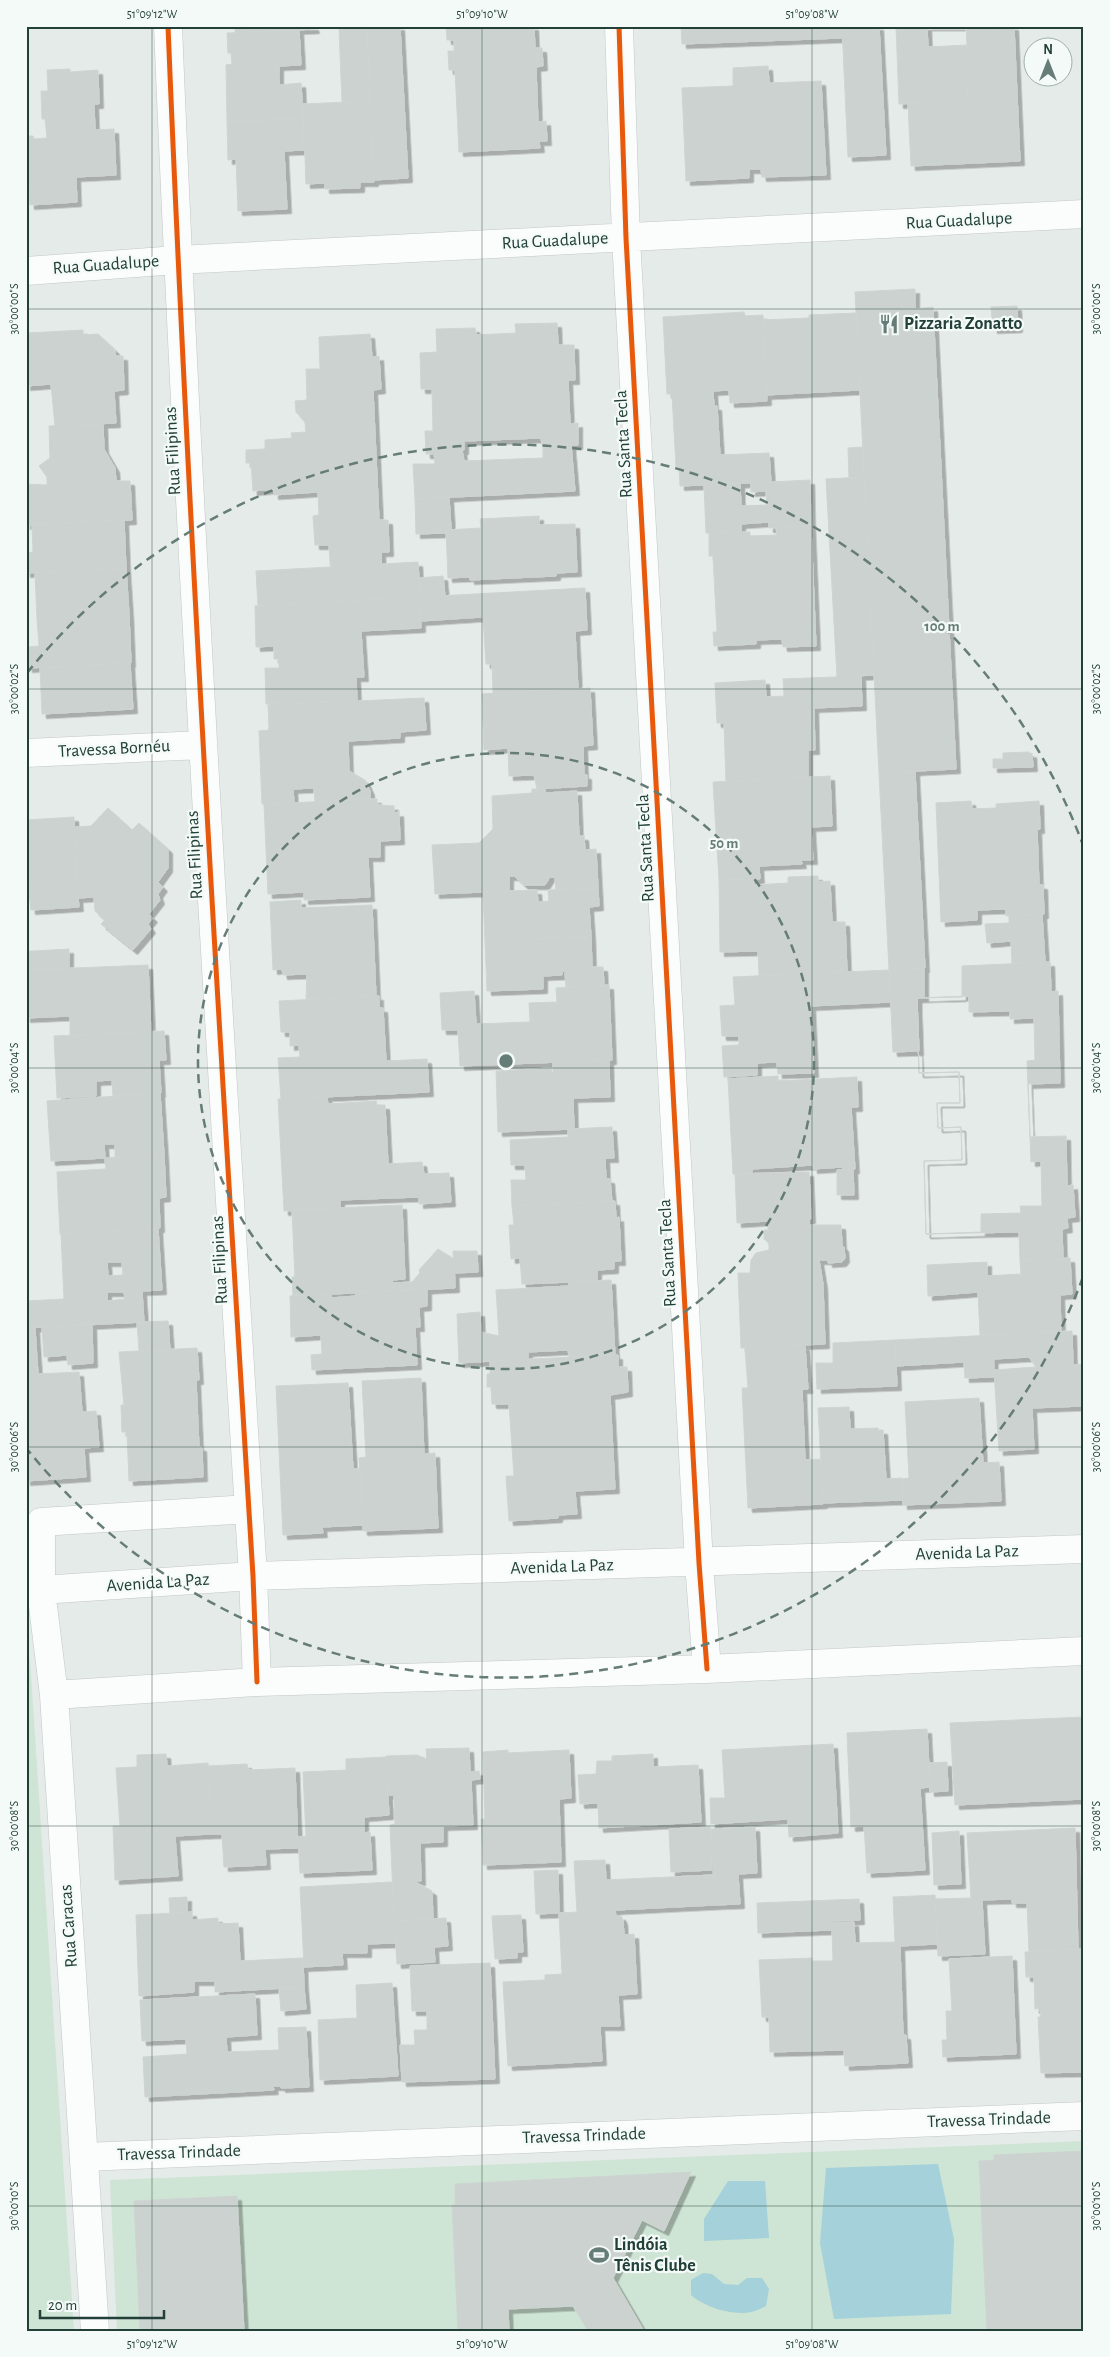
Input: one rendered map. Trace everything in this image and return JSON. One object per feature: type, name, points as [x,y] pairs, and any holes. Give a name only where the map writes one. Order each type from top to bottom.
[{"type":"street","name":"Rua Filipinas","points":[[168,26],[177,260],[202,745],[253,1576],[257,1682]]},
{"type":"street","name":"Rua Santa Tecla","points":[[619,26],[626,238],[699,1563],[707,1669]]},
{"type":"street","name":"Rua Guadalupe","points":[[26,271],[177,260],[1084,214]]},
{"type":"street","name":"Travessa Bornéu","points":[[26,753],[202,745]]},
{"type":"street","points":[[33,1530],[249,1509]]},
{"type":"street","name":"Rua Caracas","points":[[33,1530],[54,1694],[95,2331]]},
{"type":"street","name":"Avenida La Paz","points":[[41,1590],[253,1576],[1084,1549]]},
{"type":"street","points":[[54,1694],[257,1682],[707,1669],[1084,1651]]},
{"type":"street","name":"Travessa Trindade","points":[[84,2157],[1084,2116]]},
{"type":"green space","points":[[26,1621],[31,1675],[74,2331],[26,2331]]},
{"type":"green space","name":"Lindóia Tênis Clube","points":[[1084,2141],[1084,2331],[117,2331],[110,2180]]},
{"type":"water","points":[[938,2164],[954,2239],[951,2314],[834,2319],[820,2243],[826,2168]]},
{"type":"water","points":[[728,2181],[765,2181],[769,2238],[704,2241],[704,2219]]},
{"type":"water","points":[[703,2273],[712,2274],[724,2284],[738,2285],[747,2278],[762,2278],[769,2289],[766,2306],[751,2312],[736,2313],[719,2310],[703,2303],[691,2295],[691,2280]]},
{"type":"building","points":[[232,26],[314,26],[315,29],[235,33],[235,28]]},
{"type":"building","points":[[400,26],[408,178],[374,180],[367,27]]},
{"type":"building","points":[[446,26],[534,26],[535,48],[542,48],[543,66],[536,67],[538,122],[546,121],[547,141],[539,141],[540,148],[459,152],[455,70],[449,70],[448,51],[454,51],[454,40],[447,40]]},
{"type":"building","points":[[681,26],[842,26],[842,38],[682,44]]},
{"type":"building","points":[[842,26],[879,26],[886,155],[848,157]]},
{"type":"building","points":[[896,26],[997,26],[1001,100],[968,101],[968,89],[932,91],[933,102],[899,104]]},
{"type":"building","points":[[927,26],[966,26],[967,45],[928,47]]},
{"type":"building","points":[[997,26],[1014,26],[1020,161],[911,166],[908,104],[933,102],[932,91],[968,89],[968,101],[1001,100]]},
{"type":"building","points":[[367,27],[370,101],[342,102],[339,28]]},
{"type":"building","points":[[299,30],[301,65],[279,66],[279,85],[301,83],[303,118],[227,122],[226,65],[232,64],[231,53],[228,53],[227,33]]},
{"type":"building","points":[[768,66],[769,83],[821,81],[826,175],[762,177],[761,169],[749,169],[749,178],[686,181],[682,88],[733,86],[733,68]]},
{"type":"building","points":[[70,69],[70,72],[98,70],[99,104],[94,104],[95,130],[114,129],[116,175],[76,177],[77,202],[30,205],[29,184],[26,184],[26,136],[33,136],[34,139],[47,138],[45,119],[42,119],[41,91],[48,91],[47,70]]},
{"type":"building","points":[[370,101],[374,182],[360,182],[360,188],[325,189],[325,183],[306,184],[303,104]]},
{"type":"building","points":[[303,118],[304,150],[284,151],[287,209],[238,211],[236,159],[228,160],[227,122]]},
{"type":"building","points":[[915,289],[915,309],[933,307],[956,769],[879,773],[855,292]]},
{"type":"building","points":[[1017,306],[1018,328],[993,329],[991,307]]},
{"type":"building","points":[[744,312],[745,316],[763,315],[767,401],[730,403],[729,390],[713,391],[714,406],[717,406],[720,455],[769,453],[771,482],[680,486],[679,467],[676,467],[672,394],[667,394],[663,317]]},
{"type":"building","points":[[856,313],[860,390],[766,395],[763,320],[809,318],[809,315]]},
{"type":"building","points":[[557,323],[558,345],[574,345],[575,380],[568,380],[570,424],[578,423],[578,445],[542,445],[541,438],[464,441],[464,450],[432,451],[433,454],[426,454],[425,431],[433,431],[432,389],[421,389],[420,353],[437,352],[436,329],[475,328],[476,335],[516,333],[515,324]]},
{"type":"building","points":[[83,330],[83,335],[98,334],[115,350],[115,356],[123,356],[124,390],[114,391],[116,423],[55,426],[51,384],[26,386],[27,333]]},
{"type":"building","points":[[370,334],[372,357],[379,356],[381,389],[373,390],[379,520],[388,520],[389,552],[381,552],[382,575],[331,578],[329,545],[315,545],[313,516],[319,515],[318,492],[274,495],[274,489],[253,491],[251,463],[246,463],[246,450],[265,449],[265,440],[292,438],[291,433],[306,432],[305,422],[296,412],[295,401],[307,400],[306,369],[320,369],[319,337]]},
{"type":"building","points":[[103,424],[104,449],[115,468],[116,481],[130,481],[132,520],[26,525],[26,484],[47,485],[47,477],[39,466],[50,458],[49,426]]},
{"type":"building","points":[[571,444],[575,491],[415,499],[413,464],[435,464],[434,451],[462,450],[464,461],[543,458],[543,445]]},
{"type":"building","points":[[863,447],[864,477],[849,479],[848,448]]},
{"type":"building","points":[[864,477],[874,675],[837,677],[826,479]]},
{"type":"building","points":[[810,480],[811,526],[769,528],[769,522],[741,524],[741,532],[706,533],[704,485],[740,483],[741,506],[767,505],[766,491],[751,492],[751,483]]},
{"type":"building","points":[[449,497],[451,529],[446,530],[446,533],[416,534],[415,499]]},
{"type":"building","points":[[539,516],[539,525],[575,524],[577,572],[556,573],[556,576],[470,580],[470,577],[448,578],[446,530],[481,528],[480,519]]},
{"type":"building","points":[[124,520],[126,568],[26,573],[26,553],[33,552],[32,524]]},
{"type":"building","points":[[811,526],[816,646],[783,647],[782,639],[756,640],[756,644],[714,646],[713,632],[717,632],[713,556],[709,556],[709,533],[750,532],[750,536],[777,535],[776,528]]},
{"type":"building","points":[[418,562],[420,597],[258,606],[256,571],[330,567],[331,578],[382,575],[382,564]]},
{"type":"building","points":[[126,568],[129,614],[37,619],[35,573]]},
{"type":"building","points":[[443,576],[445,596],[420,597],[419,578]]},
{"type":"building","points":[[585,588],[587,630],[575,631],[578,689],[493,693],[492,664],[486,664],[483,617],[421,621],[420,597]]},
{"type":"building","points":[[420,597],[421,628],[361,631],[364,677],[356,677],[357,700],[266,704],[265,668],[279,668],[279,659],[274,659],[274,646],[256,647],[255,606]]},
{"type":"building","points":[[129,614],[131,663],[28,668],[27,647],[39,646],[37,619]]},
{"type":"building","points":[[130,663],[133,709],[42,714],[40,668]]},
{"type":"building","points":[[861,676],[862,706],[814,708],[815,750],[808,750],[808,778],[726,782],[724,723],[717,723],[715,683],[765,680],[766,697],[784,696],[783,679]]},
{"type":"building","points":[[590,688],[593,745],[583,746],[584,775],[587,775],[587,786],[537,789],[534,775],[509,776],[508,748],[484,750],[482,694]]},
{"type":"building","points":[[424,698],[426,730],[400,732],[400,738],[348,741],[349,771],[365,780],[370,791],[370,799],[315,802],[314,788],[293,789],[294,803],[262,804],[259,731],[269,730],[268,705]]},
{"type":"building","points":[[1029,752],[1029,754],[1032,753],[1033,767],[993,768],[993,759],[1003,759],[1003,753]]},
{"type":"building","points":[[915,771],[925,968],[889,970],[879,773]]},
{"type":"building","points":[[830,776],[832,826],[811,827],[813,860],[801,860],[802,864],[759,866],[760,879],[719,880],[713,782]]},
{"type":"building","points":[[532,789],[545,789],[545,793],[577,791],[579,836],[584,836],[585,850],[596,849],[598,888],[556,890],[555,877],[550,877],[545,885],[524,885],[514,876],[509,876],[509,891],[435,894],[432,845],[479,843],[493,829],[492,796],[532,793]]},
{"type":"building","points":[[377,799],[377,805],[394,806],[394,813],[399,812],[400,840],[380,841],[380,857],[368,857],[370,897],[304,900],[304,892],[268,894],[264,804]]},
{"type":"building","points":[[971,801],[972,809],[996,808],[996,804],[1039,801],[1040,829],[1037,829],[1039,885],[1043,885],[1044,914],[1006,916],[1006,909],[977,910],[977,920],[941,922],[936,803]]},
{"type":"building","points":[[108,808],[132,830],[139,823],[168,849],[168,868],[158,882],[163,887],[158,894],[160,900],[149,914],[153,918],[148,924],[151,929],[133,950],[101,924],[105,920],[95,911],[94,897],[78,898],[74,827],[91,826]]},
{"type":"building","points":[[74,817],[78,897],[30,899],[26,820]]},
{"type":"building","points":[[26,829],[30,899],[26,899]]},
{"type":"building","points":[[818,876],[818,882],[830,881],[832,922],[845,922],[847,971],[759,976],[758,951],[720,952],[719,880],[753,879],[754,885],[788,883],[788,877]]},
{"type":"building","points":[[598,888],[599,906],[589,907],[591,936],[485,941],[483,892],[537,890],[538,902],[549,901],[548,890]]},
{"type":"building","points":[[78,897],[79,907],[31,910],[30,899]]},
{"type":"building","points":[[301,900],[301,908],[372,905],[376,996],[306,999],[307,974],[283,975],[282,969],[273,970],[270,902]]},
{"type":"building","points":[[1042,914],[1045,962],[1012,963],[1011,941],[987,943],[985,924],[1009,923],[1009,916]]},
{"type":"building","points":[[591,936],[592,967],[603,967],[604,985],[566,987],[565,971],[562,971],[562,975],[543,976],[543,989],[487,991],[485,941]]},
{"type":"building","points":[[69,949],[69,968],[34,969],[33,951]]},
{"type":"building","points":[[26,951],[33,951],[34,969],[26,970]]},
{"type":"building","points":[[1050,962],[1051,992],[1058,991],[1060,1083],[1028,1084],[1030,1137],[1066,1136],[1067,1186],[1073,1185],[1075,1217],[1067,1218],[1068,1228],[1062,1229],[1063,1259],[1020,1261],[1019,1232],[926,1234],[924,1161],[962,1160],[961,1127],[938,1128],[937,1103],[960,1103],[959,1072],[919,1073],[917,998],[962,997],[962,966]]},
{"type":"building","points":[[148,965],[151,1032],[70,1036],[70,1016],[26,1018],[26,970]]},
{"type":"building","points":[[924,968],[924,997],[917,998],[919,1051],[893,1052],[889,970]]},
{"type":"building","points":[[889,970],[891,1002],[811,1006],[814,1073],[778,1074],[777,1062],[757,1063],[757,1075],[724,1077],[722,1046],[739,1045],[739,1036],[722,1036],[720,1006],[735,1005],[733,977]]},
{"type":"building","points":[[609,985],[612,1060],[460,1066],[458,1030],[442,1030],[440,993],[474,991],[476,1024],[530,1022],[529,1003],[557,1002],[556,988]]},
{"type":"building","points":[[379,996],[379,1008],[383,1008],[386,1061],[427,1059],[429,1092],[281,1099],[278,1058],[300,1057],[299,1045],[290,1046],[290,1032],[281,1032],[279,1001]]},
{"type":"building","points":[[969,996],[969,1012],[1010,1011],[1010,1019],[1034,1018],[1035,1060],[1027,1061],[1031,1162],[1041,1161],[1042,1206],[1020,1206],[1021,1213],[981,1214],[981,1232],[926,1234],[924,1161],[962,1160],[961,1127],[938,1128],[937,1103],[960,1103],[959,1072],[919,1073],[917,998]]},
{"type":"building","points":[[164,1031],[166,1060],[159,1060],[161,1093],[113,1096],[112,1080],[96,1081],[96,1096],[57,1098],[54,1036]]},
{"type":"building","points":[[609,1060],[610,1097],[573,1098],[574,1129],[498,1132],[496,1071],[551,1068],[553,1076],[553,1062]]},
{"type":"building","points":[[778,1076],[778,1081],[857,1077],[858,1107],[851,1107],[855,1169],[843,1170],[843,1167],[813,1169],[813,1165],[752,1169],[752,1174],[733,1174],[728,1079]]},
{"type":"building","points":[[160,1093],[164,1154],[115,1157],[115,1144],[104,1144],[105,1158],[51,1161],[47,1101]]},
{"type":"building","points":[[327,1097],[328,1104],[376,1101],[377,1105],[385,1105],[388,1164],[422,1162],[424,1174],[449,1173],[451,1202],[419,1204],[419,1197],[340,1200],[340,1208],[284,1211],[278,1099]]},
{"type":"building","points":[[612,1127],[614,1158],[605,1158],[606,1179],[610,1179],[612,1202],[512,1206],[511,1180],[526,1180],[525,1165],[511,1165],[510,1140],[568,1137],[568,1129]]},
{"type":"building","points":[[164,1154],[166,1197],[159,1198],[160,1228],[60,1234],[57,1172],[106,1169],[105,1158]]},
{"type":"building","points":[[853,1169],[854,1195],[837,1195],[837,1170]]},
{"type":"building","points":[[809,1172],[811,1219],[809,1219],[809,1225],[841,1225],[842,1245],[844,1247],[845,1258],[842,1262],[828,1263],[828,1260],[819,1260],[823,1284],[825,1344],[741,1348],[738,1273],[750,1273],[751,1260],[756,1253],[769,1250],[769,1243],[764,1239],[764,1230],[768,1230],[768,1221],[737,1223],[735,1174]]},
{"type":"building","points":[[615,1201],[616,1218],[619,1217],[621,1261],[614,1261],[614,1269],[597,1270],[597,1281],[522,1284],[520,1258],[511,1259],[509,1225],[514,1225],[512,1206]]},
{"type":"building","points":[[402,1205],[405,1279],[392,1280],[393,1283],[412,1282],[420,1273],[419,1270],[438,1249],[454,1259],[455,1288],[293,1296],[292,1277],[295,1277],[292,1210]]},
{"type":"building","points":[[158,1228],[162,1290],[142,1291],[144,1322],[26,1328],[26,1301],[64,1299],[61,1234]],"holes":[[[107,1262],[122,1262],[123,1275],[108,1276]],[[107,1292],[124,1292],[125,1299],[107,1301]]]},
{"type":"building","points":[[453,1251],[477,1251],[478,1272],[454,1273]]},
{"type":"building","points":[[1070,1258],[1072,1294],[1060,1295],[1061,1331],[980,1335],[978,1292],[928,1296],[927,1265],[987,1262],[987,1276],[1021,1274],[1020,1261]]},
{"type":"building","points":[[611,1280],[615,1355],[569,1357],[568,1350],[528,1352],[528,1359],[459,1363],[457,1314],[480,1312],[481,1332],[499,1336],[496,1290],[569,1286],[569,1282]]},
{"type":"building","points":[[427,1289],[427,1306],[419,1307],[420,1327],[415,1327],[417,1365],[312,1370],[311,1355],[322,1354],[321,1335],[291,1337],[290,1296],[331,1294],[331,1298],[356,1296],[356,1292]]},
{"type":"building","points":[[168,1321],[170,1350],[139,1351],[137,1322]]},
{"type":"building","points":[[92,1324],[93,1363],[68,1365],[67,1355],[44,1357],[42,1327]]},
{"type":"building","points":[[26,1328],[35,1328],[38,1374],[79,1372],[82,1412],[96,1411],[99,1447],[84,1448],[86,1477],[26,1481]]},
{"type":"building","points":[[1072,1331],[1073,1365],[1084,1364],[1084,1406],[1032,1408],[1034,1449],[999,1451],[994,1370],[1036,1367],[1029,1357],[994,1359],[993,1335]]},
{"type":"building","points":[[993,1335],[994,1377],[965,1378],[964,1362],[896,1366],[895,1340]]},
{"type":"building","points":[[895,1340],[897,1386],[817,1389],[816,1363],[833,1363],[833,1343]]},
{"type":"building","points":[[805,1346],[808,1389],[802,1389],[805,1460],[821,1459],[823,1504],[748,1508],[742,1388],[748,1388],[745,1348]]},
{"type":"building","points":[[197,1348],[199,1380],[196,1380],[199,1447],[202,1447],[203,1477],[129,1481],[127,1432],[122,1432],[121,1405],[124,1405],[119,1352]]},
{"type":"building","points":[[618,1355],[618,1367],[627,1367],[628,1392],[610,1395],[615,1489],[575,1491],[577,1514],[558,1515],[558,1518],[509,1521],[506,1476],[514,1476],[509,1404],[492,1404],[491,1387],[487,1387],[490,1361]]},
{"type":"building","points":[[421,1378],[424,1454],[435,1453],[438,1528],[363,1531],[359,1458],[366,1457],[362,1381]]},
{"type":"building","points":[[348,1383],[353,1469],[360,1469],[363,1525],[322,1527],[323,1533],[283,1535],[276,1386]]},
{"type":"building","points":[[979,1398],[983,1463],[999,1462],[1001,1501],[903,1505],[902,1479],[909,1478],[905,1402]]},
{"type":"building","points":[[849,1407],[850,1429],[878,1428],[878,1430],[883,1430],[886,1479],[902,1478],[903,1500],[823,1503],[818,1408]]},
{"type":"building","points":[[1084,1717],[1084,1799],[955,1805],[950,1723]]},
{"type":"building","points":[[927,1729],[930,1787],[920,1788],[925,1870],[867,1873],[864,1826],[851,1827],[847,1733]]},
{"type":"building","points":[[833,1744],[838,1833],[789,1837],[788,1819],[711,1824],[710,1798],[725,1798],[722,1750]]},
{"type":"building","points":[[469,1748],[470,1772],[479,1771],[480,1779],[471,1780],[473,1825],[443,1826],[443,1842],[420,1843],[421,1881],[417,1881],[417,1883],[432,1891],[433,1919],[394,1921],[390,1825],[395,1824],[394,1795],[388,1795],[386,1756],[417,1755],[427,1759],[426,1749]]},
{"type":"building","points":[[508,1750],[508,1753],[569,1750],[571,1798],[559,1799],[561,1862],[483,1865],[481,1819],[485,1819],[483,1752]]},
{"type":"building","points":[[166,1754],[167,1766],[208,1763],[211,1834],[175,1836],[178,1876],[115,1880],[113,1826],[120,1826],[116,1768],[137,1767],[137,1755]]},
{"type":"building","points":[[653,1754],[653,1767],[698,1765],[701,1822],[599,1828],[598,1803],[580,1804],[578,1775],[596,1774],[597,1761],[612,1761],[612,1756]]},
{"type":"building","points":[[386,1757],[389,1815],[364,1817],[364,1833],[370,1832],[372,1870],[300,1873],[298,1837],[306,1836],[303,1772],[346,1770],[346,1759]]},
{"type":"building","points":[[947,1762],[948,1791],[930,1792],[928,1763]]},
{"type":"building","points":[[247,1764],[248,1770],[295,1768],[298,1848],[265,1849],[266,1865],[224,1867],[222,1834],[211,1834],[208,1766]]},
{"type":"building","points":[[710,1827],[712,1870],[671,1872],[669,1829]]},
{"type":"building","points":[[755,1827],[757,1873],[738,1874],[740,1904],[715,1905],[711,1829]]},
{"type":"building","points":[[1075,1828],[1078,1949],[1029,1952],[1027,1903],[1012,1903],[1012,1899],[982,1900],[985,1954],[938,1956],[935,1899],[971,1898],[967,1833]]},
{"type":"building","points":[[959,1831],[961,1884],[934,1885],[932,1833]]},
{"type":"building","points":[[605,1860],[606,1880],[713,1875],[715,1905],[577,1912],[574,1861]]},
{"type":"building","points":[[558,1870],[559,1913],[536,1914],[534,1871]]},
{"type":"building","points":[[392,1882],[394,1921],[302,1925],[300,1887]]},
{"type":"building","points":[[935,1895],[937,1944],[900,1946],[903,2035],[906,2035],[908,2063],[845,2066],[844,2050],[770,2052],[769,2017],[762,2017],[759,1960],[812,1958],[812,1961],[833,1961],[832,1930],[758,1933],[757,1903],[859,1899],[860,1920],[832,1921],[832,1923],[854,1922],[855,1943],[895,1942],[893,1897]]},
{"type":"building","points":[[187,1897],[187,1913],[170,1914],[169,1898]]},
{"type":"building","points":[[615,1910],[616,1916],[621,1916],[623,1920],[624,1935],[634,1934],[637,1994],[618,1995],[620,2026],[600,2026],[602,2061],[508,2066],[503,1982],[545,1980],[545,1975],[562,1974],[559,1913]]},
{"type":"building","points":[[192,1912],[192,1920],[218,1918],[218,1924],[238,1923],[240,1961],[303,1958],[304,1987],[215,1992],[215,1981],[194,1981],[194,1992],[139,1996],[136,1915]]},
{"type":"building","points":[[521,1915],[523,1952],[517,1952],[517,1958],[495,1959],[492,1916]]},
{"type":"building","points":[[446,1918],[448,1946],[434,1947],[435,1962],[397,1964],[394,1921]]},
{"type":"building","points":[[394,1921],[395,1943],[367,1944],[367,1953],[342,1953],[343,1965],[304,1967],[302,1925]]},
{"type":"building","points":[[1084,1949],[1084,2072],[1041,2073],[1038,2017],[1041,2017],[1040,2008],[1035,2009],[1034,1977],[1026,1977],[1025,1952]]},
{"type":"building","points":[[1012,1956],[1016,2054],[943,2057],[942,2040],[947,2040],[946,2011],[952,2011],[949,1959]]},
{"type":"building","points":[[490,1963],[495,2079],[402,2082],[400,2045],[415,2045],[414,2030],[427,2030],[427,2011],[412,2011],[410,1966]]},
{"type":"building","points":[[392,1983],[398,2076],[320,2080],[318,2020],[357,2018],[356,1985]]},
{"type":"building","points":[[304,1987],[306,2009],[281,2011],[279,1988]]},
{"type":"building","points":[[255,1994],[257,2035],[226,2037],[227,2052],[279,2050],[278,2028],[306,2027],[309,2087],[281,2088],[281,2086],[273,2086],[274,2090],[145,2097],[143,2057],[187,2054],[186,2039],[142,2041],[140,2000]]},
{"type":"building","points":[[1084,2151],[1084,2331],[987,2331],[979,2161],[994,2160],[994,2155]]},
{"type":"building","points":[[691,2172],[664,2231],[642,2220],[613,2278],[644,2331],[588,2331],[573,2306],[508,2309],[509,2331],[458,2331],[452,2205],[455,2205],[455,2184]]},
{"type":"building","points":[[237,2196],[244,2331],[140,2331],[134,2201]]},
{"type":"cycle path","points":[[168,26],[196,608],[253,1576],[257,1682]]},
{"type":"cycle path","points":[[619,26],[626,238],[699,1563],[707,1669]]},
{"type":"place","name":"Pizzaria Zonatto","points":[[889,324]]},
{"type":"place","name":"Lindóia Tênis Clube","points":[[599,2255]]}]
